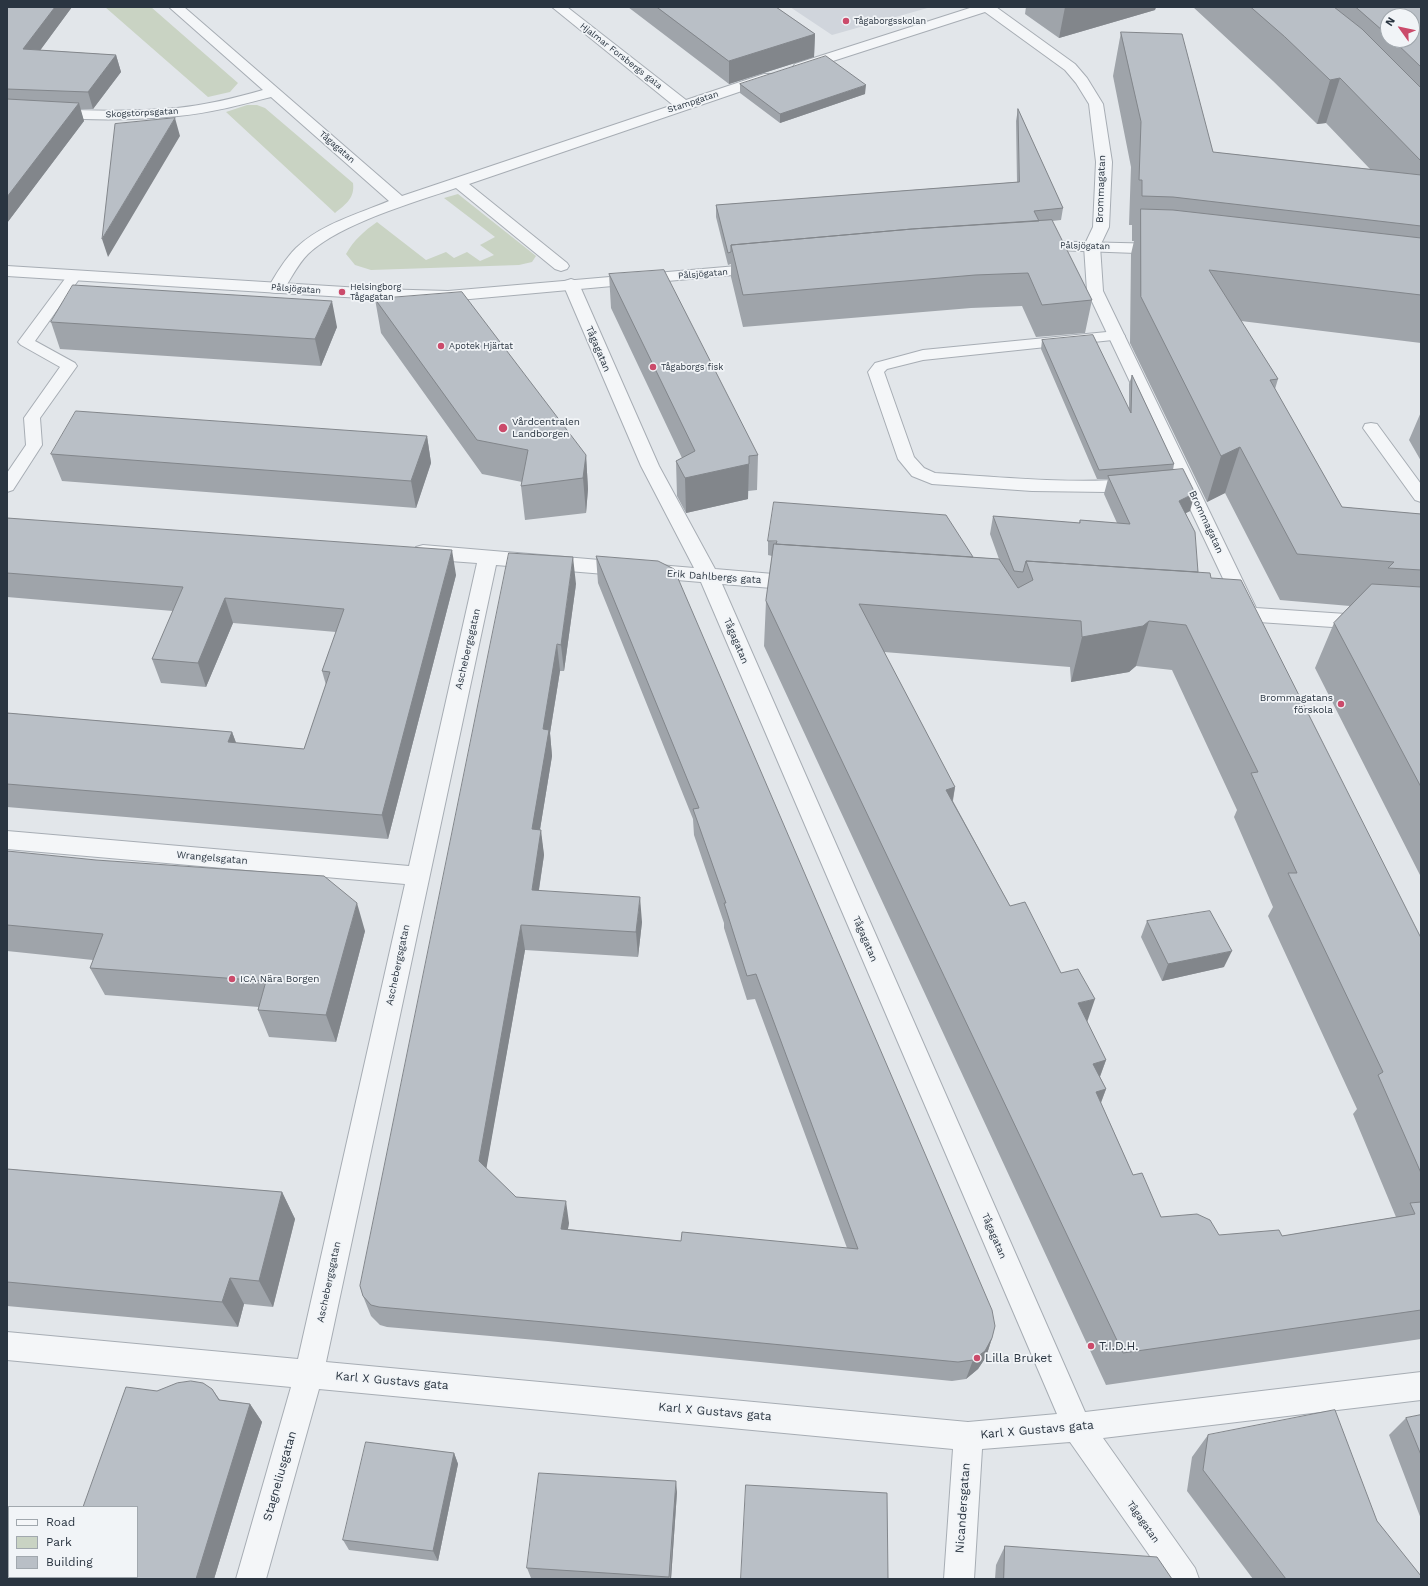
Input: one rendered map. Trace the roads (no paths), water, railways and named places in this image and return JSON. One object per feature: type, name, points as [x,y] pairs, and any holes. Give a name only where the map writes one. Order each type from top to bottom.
[{"type":"street","name":"Tågagatan","points":[[176,7],[400,202]]},
{"type":"street","name":"Hjalmar Forsbergs gata","points":[[559,7],[683,105]]},
{"type":"street","name":"Stampgatan","points":[[400,202],[683,105],[987,7]]},
{"type":"street","name":"Brommagatan","points":[[987,7],[1070,67],[1082,81],[1096,104],[1104,162],[1101,227],[1092,246],[1092,267],[1095,291],[1117,336],[1178,481],[1253,622]]},
{"type":"street","name":"Skogstorpsgatan","points":[[7,111],[84,116],[179,112],[214,106],[274,92]]},
{"type":"street","name":"Tågagatan","points":[[458,182],[566,275],[650,466],[708,577],[1077,1427],[1184,1579]]},
{"type":"street","points":[[276,288],[289,267],[308,246],[340,228],[400,202]]},
{"type":"street","name":"Pålsjögatan","points":[[1022,247],[1092,246],[1177,251]]},
{"type":"street","name":"Pålsjögatan","points":[[7,271],[377,294],[448,296],[566,275],[776,267]]},
{"type":"street","name":"Erik Dahlbergs gata","points":[[401,550],[708,577],[812,584]]},
{"type":"street","name":"Aschebergsgatan","points":[[309,1373],[488,557]]},
{"type":"street","points":[[1210,612],[1253,622],[1421,626]]},
{"type":"street","name":"Wrangelsgatan","points":[[7,840],[417,876]]},
{"type":"street","name":"Karl X Gustavs gata","points":[[7,1346],[309,1373],[968,1436],[1077,1427],[1421,1386]]},
{"type":"street","name":"Stagneliusgatan","points":[[251,1579],[309,1373]]},
{"type":"street","name":"Nicandersgatan","points":[[959,1579],[968,1436]]},
{"type":"lane","points":[[7,486],[34,445],[32,418],[69,366],[26,342],[75,275]]},
{"type":"lane","points":[[1117,336],[922,355],[881,366],[876,372],[906,459],[918,472],[932,478],[1051,486],[1106,487],[1146,484]]},
{"type":"lane","points":[[1371,428],[1421,496]]},
{"type":"place","name":"Tågaborgsskolan","points":[[846,21]]},
{"type":"place","name":"Helsingborg Tågagatan","points":[[342,292]]},
{"type":"place","name":"Apotek Hjärtat","points":[[441,346]]},
{"type":"place","name":"Tågaborgs fisk","points":[[653,367]]},
{"type":"place","name":"Vårdcentralen Landborgen","points":[[503,428]]},
{"type":"place","name":"Brommagatans förskola","points":[[1341,704]]},
{"type":"place","name":"ICA Nära Borgen","points":[[232,979]]},
{"type":"place","name":"T.I.D.H.","points":[[1091,1346]]},
{"type":"place","name":"Lilla Bruket","points":[[977,1358]]}]
